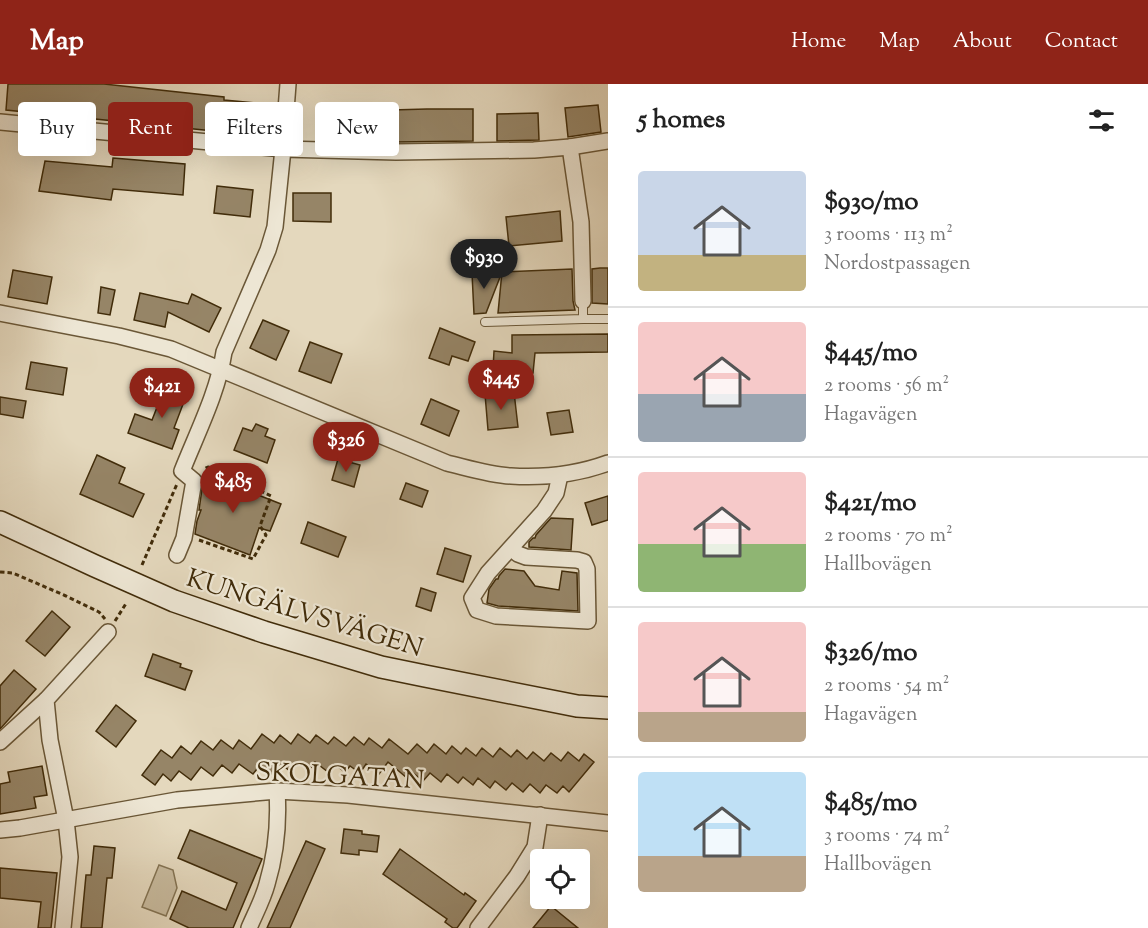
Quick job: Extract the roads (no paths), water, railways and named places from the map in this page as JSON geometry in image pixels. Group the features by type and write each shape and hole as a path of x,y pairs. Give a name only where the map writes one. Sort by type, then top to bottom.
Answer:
{"main road":[{"name":"KUNGÄLVSVÄGEN","path":"0,522 174,601 264,632 392,669 543,700 577,706 608,708"}],"street":[{"path":"287,102 288,84"},
{"path":"0,122 205,142"},
{"path":"303,150 534,150 608,141"},
{"path":"570,147 581,222 583,301"},
{"path":"177,555 184,537 188,476 222,370 224,352 270,242 278,207 283,156"},
{"path":"0,313 119,336 171,349 447,463 510,476 560,475 608,463"},
{"path":"511,548 526,557 584,562 587,569 588,621 496,616 477,610 472,598 488,573 544,512 556,493 560,475"},
{"path":"0,742 46,700 110,630"},
{"path":"46,700 50,740 66,820 70,857 63,928"},
{"path":"249,928 267,885 276,847 277,791"},
{"name":"SKOLGATAN","path":"0,830 177,800 277,791 348,795 608,823"},
{"path":"478,928 517,876 535,847 540,815"}],"lane":[{"path":"583,301 583,319"},
{"path":"485,322 608,319"}]}
